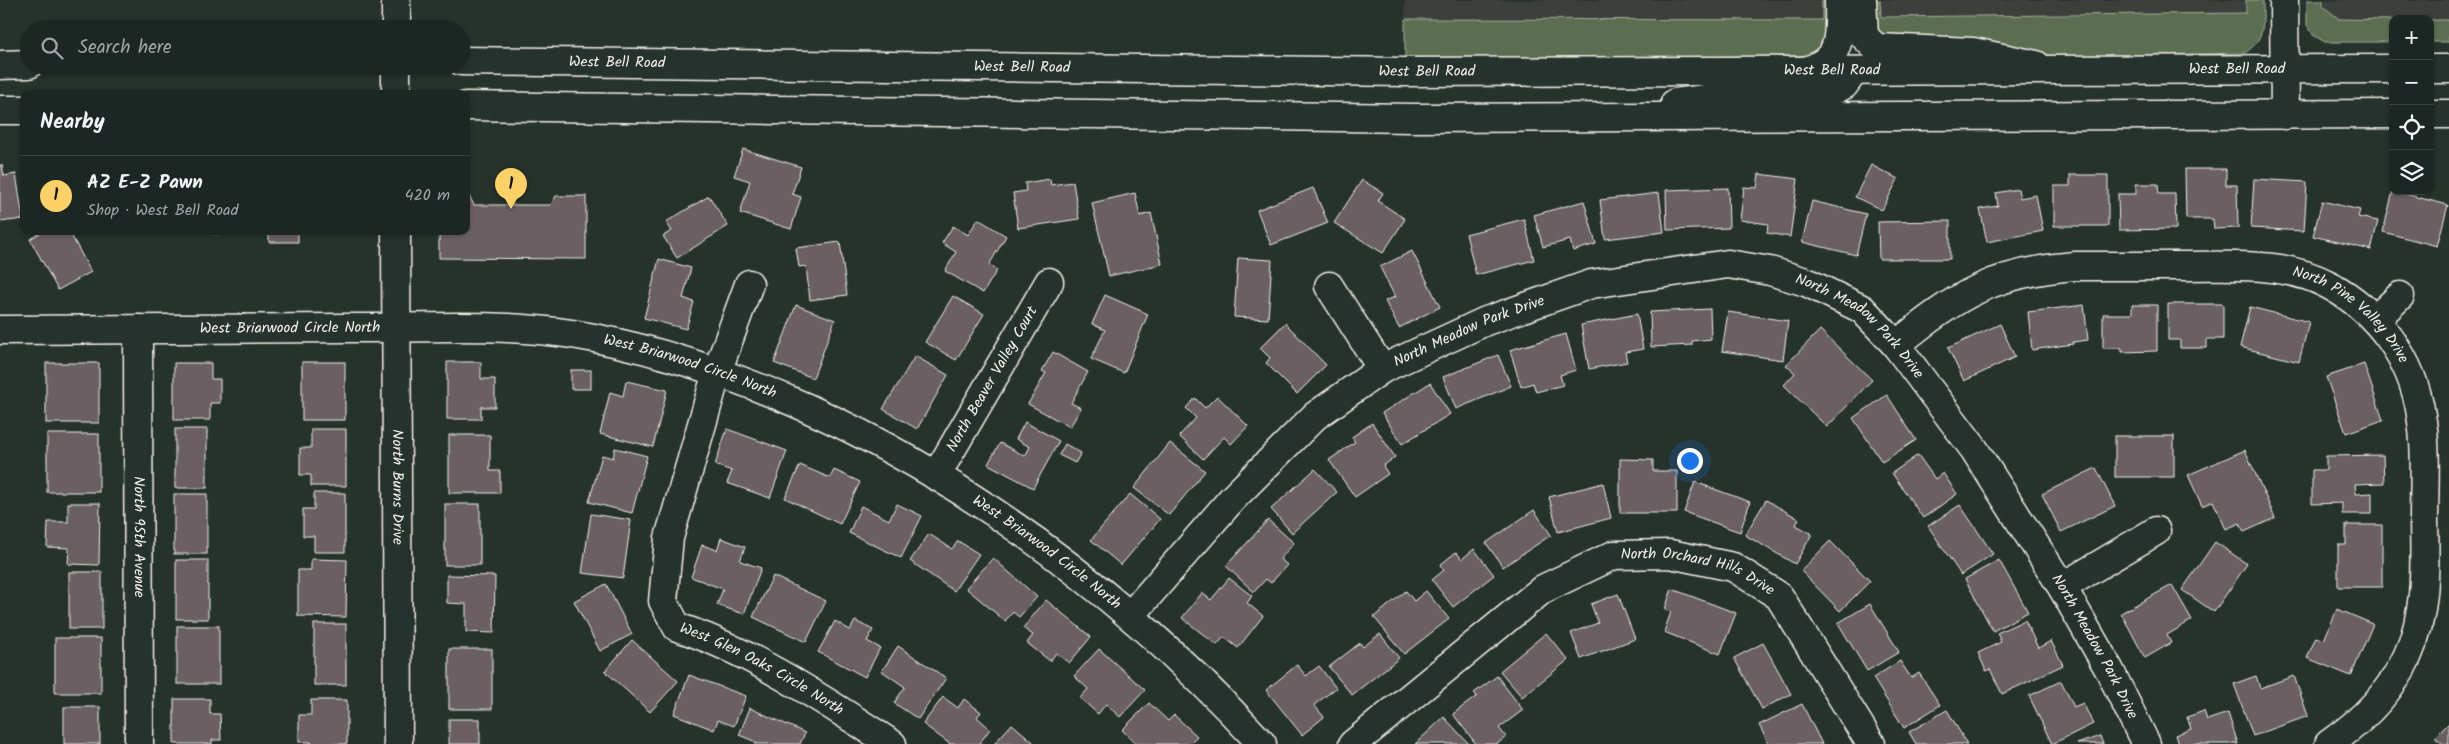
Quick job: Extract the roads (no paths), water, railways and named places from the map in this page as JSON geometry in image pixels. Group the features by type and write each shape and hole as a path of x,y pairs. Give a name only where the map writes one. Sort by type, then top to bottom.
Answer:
{"street":[{"path":"396,0 396,20"},
{"path":"1805,71 1822,65 1834,53 1839,33 1839,0"},
{"path":"1624,117 1672,103 1699,99 1828,93 1844,85 1854,71 1862,28 1862,0"},
{"path":"2284,0 2285,115"},
{"path":"1862,28 1869,44 1876,48 1973,52 2027,62 2052,70"},
{"name":"West Bell Road","path":"470,60 1404,72 2389,69"},
{"path":"0,65 20,64"},
{"path":"2434,69 2449,69"},
{"path":"396,75 396,90"},
{"path":"470,106 1414,118 2389,114"},
{"path":"0,110 20,110"},
{"path":"2434,114 2449,114"},
{"name":"North Burns Drive","path":"396,235 398,744"},
{"name":"North Meadow Park Drive","path":"1131,615 1232,499 1315,416 1382,369 1486,321 1591,284 1728,264 1770,270 1806,282 1846,301 1862,309 1896,345 1974,448 2062,587 2110,672 2146,744"},
{"name":"North Pine Valley Drive","path":"1896,345 1936,312 1975,289 2022,273 2075,266 2249,266 2286,270 2327,284 2361,306 2388,336 2410,373 2418,394 2423,439 2423,595 2405,683 2329,744"},
{"name":"North Beaver Valley Court","path":"936,476 1049,282"},
{"name":"West Glen Oaks Circle North","path":"749,284 717,372 668,538 663,601 677,627 698,633 767,668 828,703 892,744"},
{"name":"North Meadow Park Drive","path":"1329,286 1382,369"},
{"path":"2375,320 2400,296"},
{"name":"North 95th Avenue","path":"138,329 139,744"},
{"name":"West Briarwood Circle North","path":"0,330 521,329 569,334 662,354 717,372 772,393 836,421 936,476 1036,540 1083,575 1131,615 1215,693 1262,744"},
{"path":"2062,587 2156,531"},
{"name":"North Orchard Hills Drive","path":"1353,744 1543,589 1614,555 1670,554 1734,567 1779,596 1871,744"}],"place":[{"name":"AZ E-Z Pawn","path":"511,209"}]}
